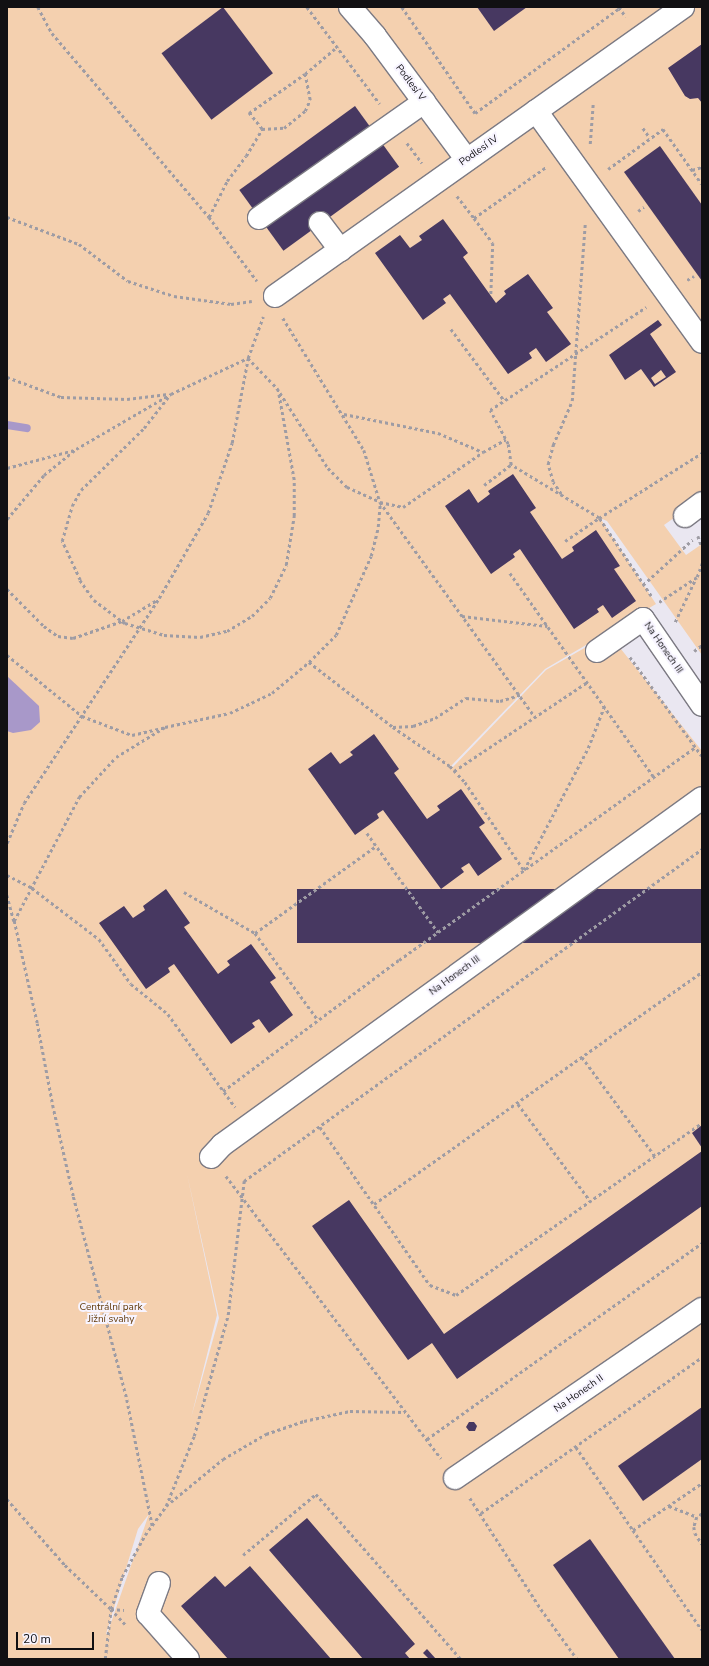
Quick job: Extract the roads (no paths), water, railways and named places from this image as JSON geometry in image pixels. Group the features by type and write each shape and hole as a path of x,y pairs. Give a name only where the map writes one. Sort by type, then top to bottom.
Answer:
{"street":[{"name":"Podlesí V","path":"350,7 467,160"},
{"name":"Podlesí IV","path":"273,297 683,7"},
{"path":"259,218 424,102"},
{"path":"536,111 702,342"},
{"path":"320,223 340,250"},
{"name":"Na Honech III","path":"597,651 643,619 702,705"},
{"name":"Na Honech III","path":"211,1157 222,1145 702,798"},
{"name":"Na Honech II","path":"455,1478 702,1309"},
{"path":"160,1583 148,1614 188,1659"}],"waterway":[{"path":"7,425 27,428"}],"park label":[{"name":"Centrální park Jižní svahy","path":"111,1312"}]}
